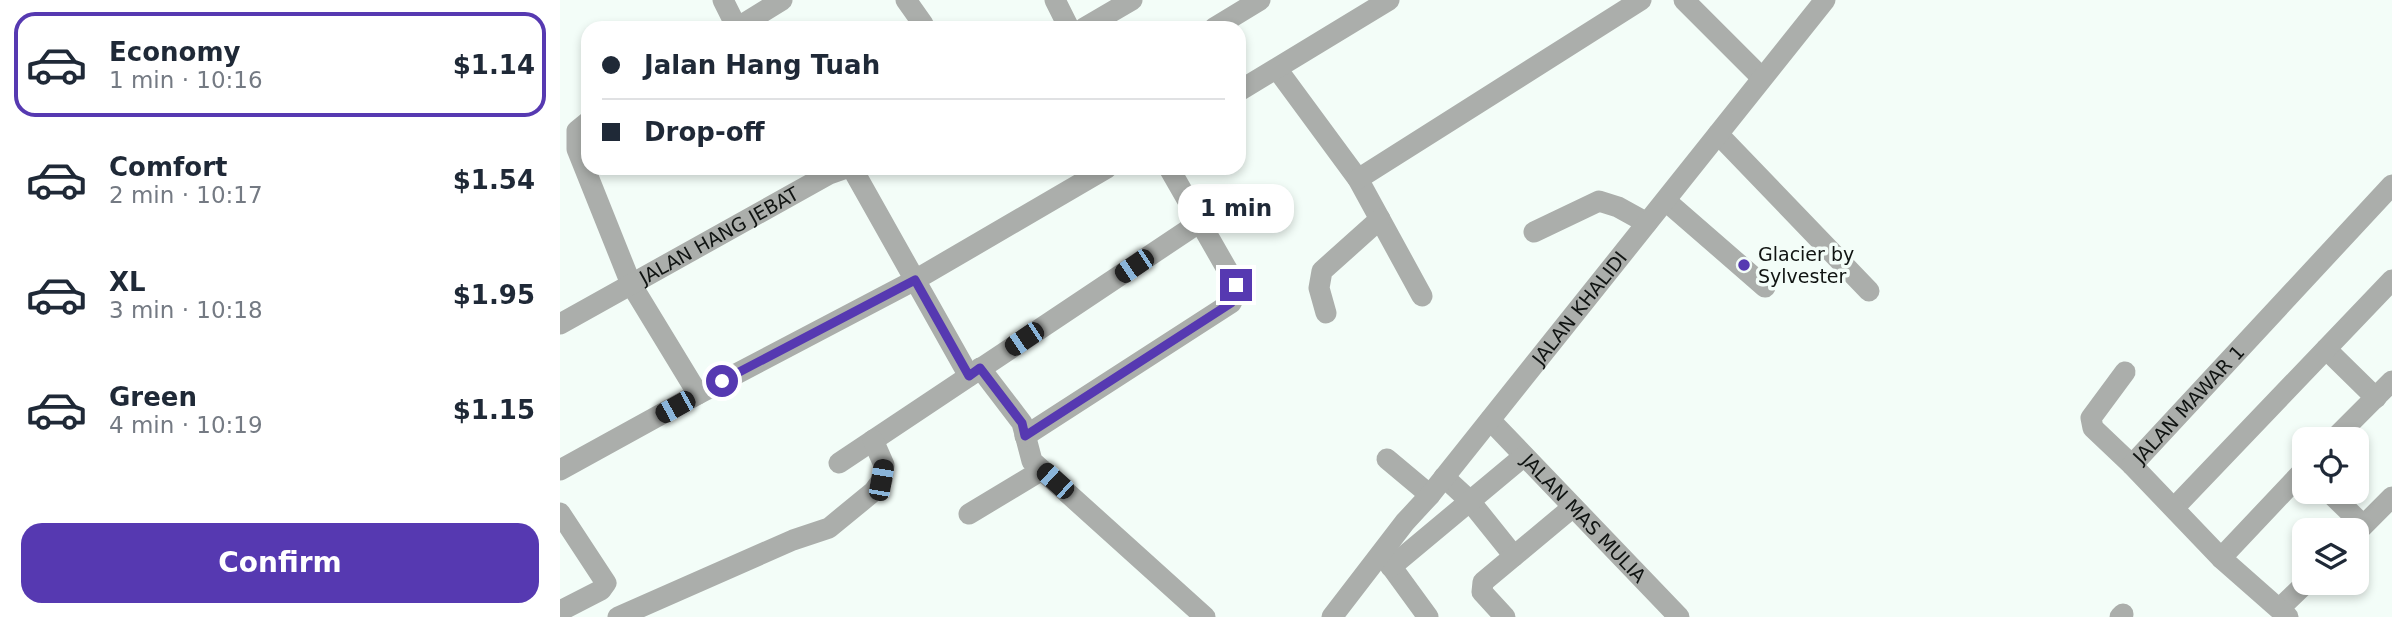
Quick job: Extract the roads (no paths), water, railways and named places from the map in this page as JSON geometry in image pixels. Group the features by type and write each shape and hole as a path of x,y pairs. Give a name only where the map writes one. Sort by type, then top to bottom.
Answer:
{"street":[{"path":"723,0 734,21"},
{"path":"748,21 782,0"},
{"path":"906,0 921,21"},
{"path":"1055,0 1077,21"},
{"path":"1094,21 1132,0"},
{"path":"1226,21 1261,0"},
{"path":"1246,87 1389,0"},
{"path":"1358,179 1641,0"},
{"path":"1684,0 1762,78"},
{"name":"JALAN KHALIDI","path":"1332,617 1387,560 1405,522 1430,495 1825,0"},
{"path":"1277,69 1358,179 1422,296"},
{"path":"581,128 577,131 581,157"},
{"path":"1718,134 1869,291"},
{"path":"588,175 631,284 698,394"},
{"name":"JALAN HANG JEBAT","path":"560,324 825,175"},
{"path":"856,175 915,280 975,372 1022,423 1032,461 1205,617"},
{"path":"560,470 915,280 1095,175"},
{"path":"1025,436 1231,303 1235,297 1236,285 1173,175"},
{"name":"JALAN MAWAR 1","path":"2284,613 2221,558 2132,465 2392,185"},
{"path":"1534,232 1600,201 1618,206 1647,223"},
{"path":"1666,201 1765,287"},
{"path":"1326,313 1319,288 1322,271 1380,219"},
{"path":"839,463 1200,222"},
{"path":"2174,509 2392,280"},
{"path":"2326,349 2385,394 2348,427"},
{"path":"2125,372 2091,418 2091,423 2132,465"},
{"name":"JALAN MAS MULIA","path":"1490,420 1679,617"},
{"path":"618,617 793,540 829,528 874,491 881,480 884,465 873,440"},
{"path":"1428,617 1387,560 1422,541 1524,456"},
{"path":"1387,459 1430,495"},
{"path":"969,514 1042,470"},
{"path":"1444,477 1469,500 1514,556"},
{"path":"2221,558 2292,483"},
{"path":"2369,520 2392,498"},
{"path":"2339,504 2351,518"},
{"path":"1505,617 1482,592 1483,582 1573,507"},
{"path":"560,513 606,583 601,590 560,611"},
{"path":"1405,522 1422,541"},
{"path":"2284,613 2297,595"}],"place":[{"name":"Glacier by Sylvester","path":"1744,265"}]}
